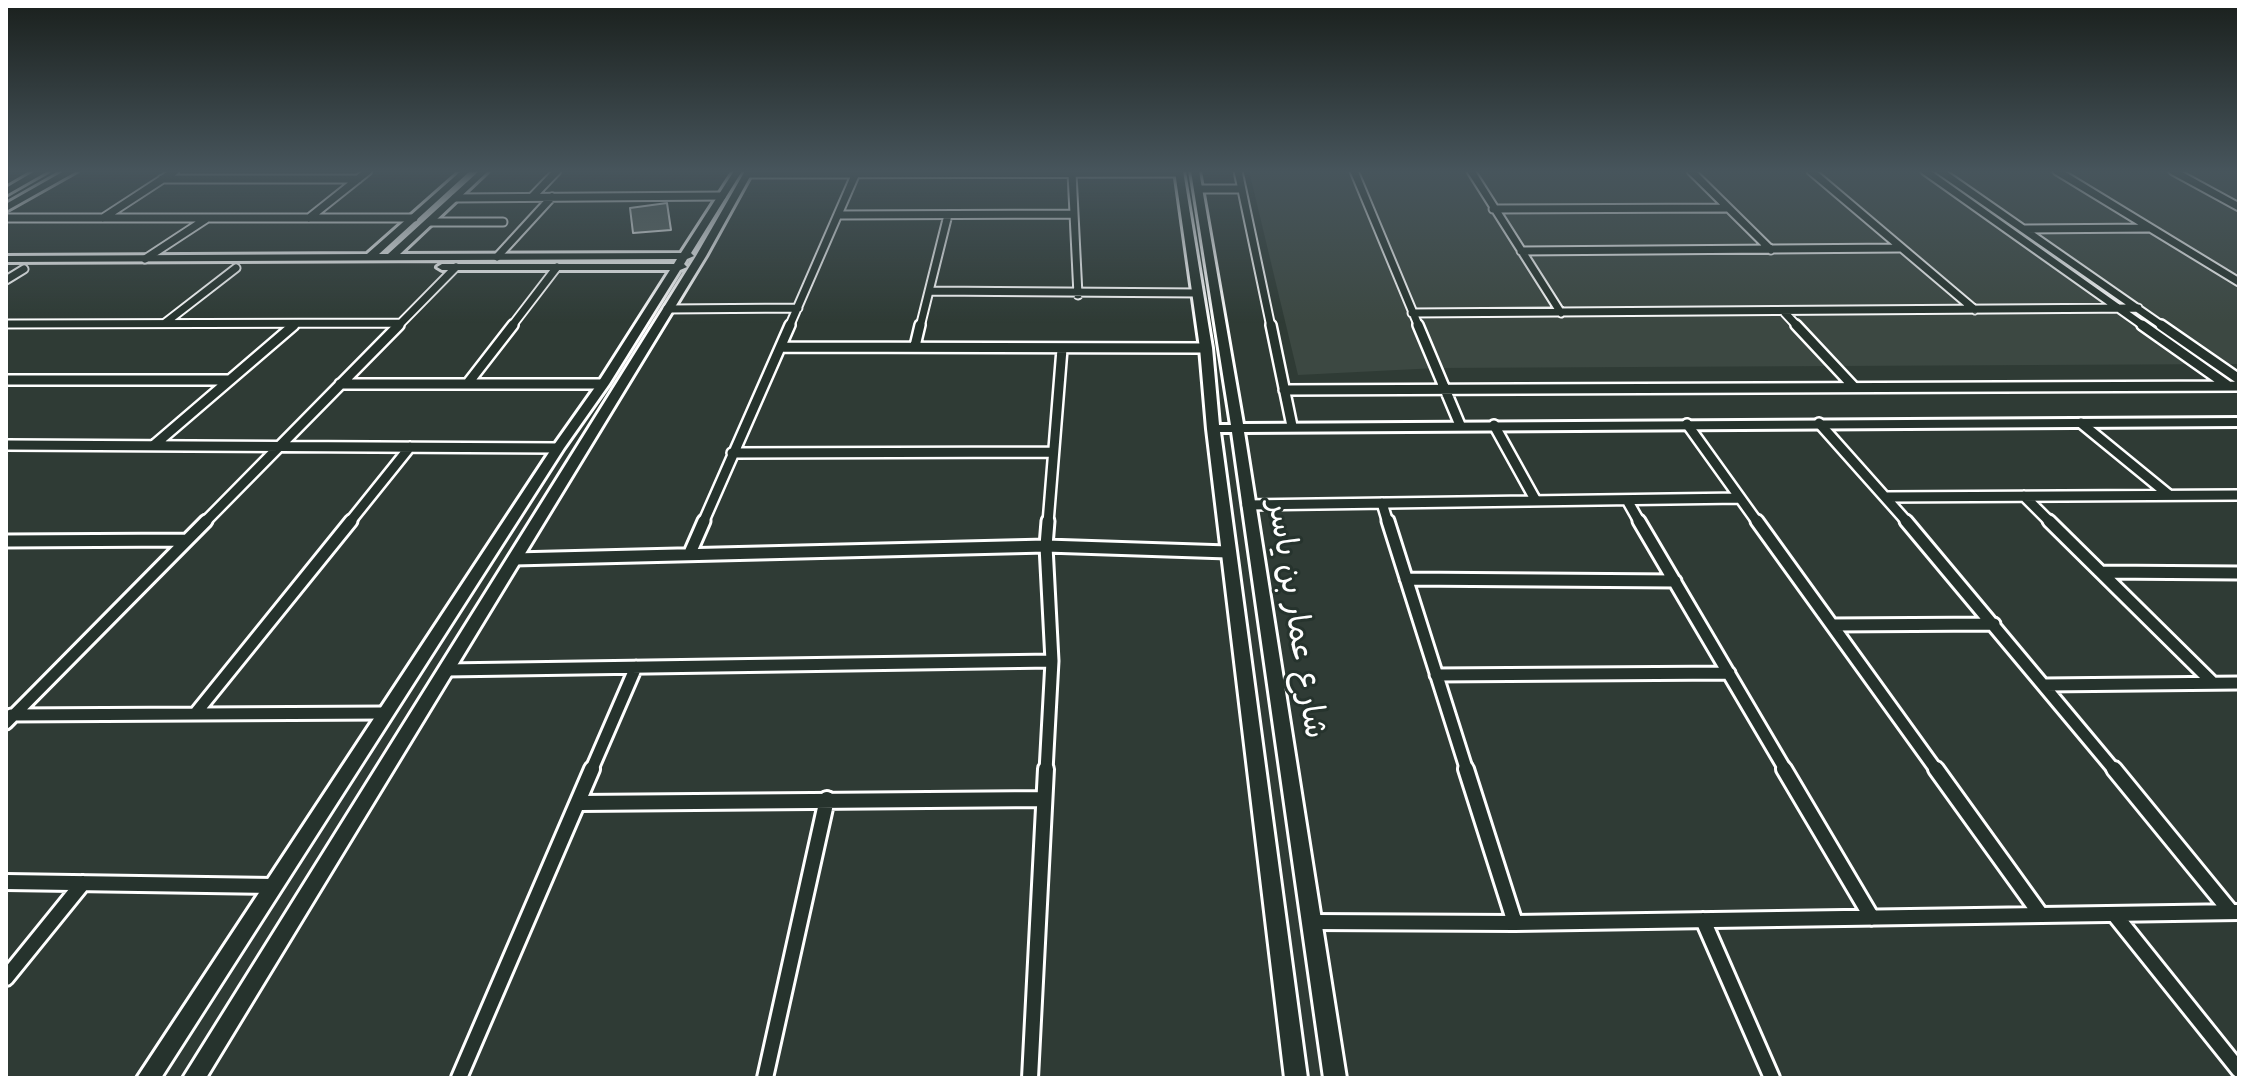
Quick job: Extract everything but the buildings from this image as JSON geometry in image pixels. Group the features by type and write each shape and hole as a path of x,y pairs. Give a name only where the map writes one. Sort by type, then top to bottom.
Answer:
{"street":[{"path":"145,259 202,222"},
{"path":"359,267 410,222"},
{"path":"380,267 429,222 503,222"},
{"path":"497,257 529,222"},
{"path":"194,1078 667,309 709,222"},
{"path":"148,1078 558,448 714,222"},
{"path":"690,553 835,222"},
{"path":"915,346 947,222"},
{"path":"1073,222 1078,295"},
{"name":"شارع عمار بن ياسر","path":"1190,222 1228,552 1296,1078"},
{"name":"شارع عمار بن ياسر","path":"1204,222 1224,337 1235,429 1335,1078"},
{"path":"1248,222 1292,426"},
{"path":"1375,222 1460,425"},
{"path":"1501,222 1561,313"},
{"path":"1741,222 1771,250"},
{"path":"1869,222 1975,310"},
{"path":"2001,222 2239,379"},
{"path":"2012,222 2234,386 2239,393"},
{"path":"2140,222 2239,282"},
{"path":"2023,229 2151,228"},
{"path":"1521,251 1899,248"},
{"path":"6,259 497,257 689,261"},
{"path":"6,269 557,267 689,261"},
{"path":"9,718 456,267"},
{"path":"468,383 557,267"},
{"path":"164,324 236,268"},
{"path":"6,280 24,269"},
{"path":"931,291 1078,295 1198,293"},
{"path":"667,309 798,308"},
{"path":"1412,313 2133,310"},
{"path":"1785,313 1854,387"},
{"path":"6,324 400,323"},
{"path":"153,446 295,324"},
{"path":"781,347 1206,348"},
{"path":"1030,1078 1052,661 1046,546 1062,349"},
{"path":"6,380 230,380"},
{"path":"340,384 603,384"},
{"path":"1284,390 2234,386"},
{"path":"1213,429 1292,426 2239,422"},
{"path":"1819,423 1886,497 2235,912"},
{"path":"2081,423 2169,495"},
{"path":"1687,424 2041,915"},
{"path":"1494,425 1536,501"},
{"path":"6,445 558,448"},
{"path":"195,714 410,447"},
{"path":"732,453 1053,452"},
{"path":"1886,497 2239,495"},
{"path":"2024,496 2213,683"},
{"path":"1247,505 1740,498"},
{"path":"1627,500 1872,918"},
{"path":"1382,503 1515,923"},
{"path":"6,541 187,540"},
{"path":"514,559 1046,546 1228,552"},
{"path":"2101,572 2239,573"},
{"path":"1406,579 1675,581"},
{"path":"1832,625 1994,624"},
{"path":"446,670 1052,661"},
{"path":"459,1078 636,667"},
{"path":"1436,675 1729,673"},
{"path":"2045,685 2239,683"},
{"path":"9,718 385,713"},
{"path":"765,1078 827,799"},
{"path":"580,803 1044,799"},
{"path":"6,882 273,886"},
{"path":"6,978 83,883"},
{"path":"1311,922 1515,923 2235,912"},
{"path":"2114,914 2239,1070"},
{"path":"1703,920 1772,1078"}],"shaded area":[{"path":"1261,222 2239,222 2239,364 1437,368 1298,375"}]}
